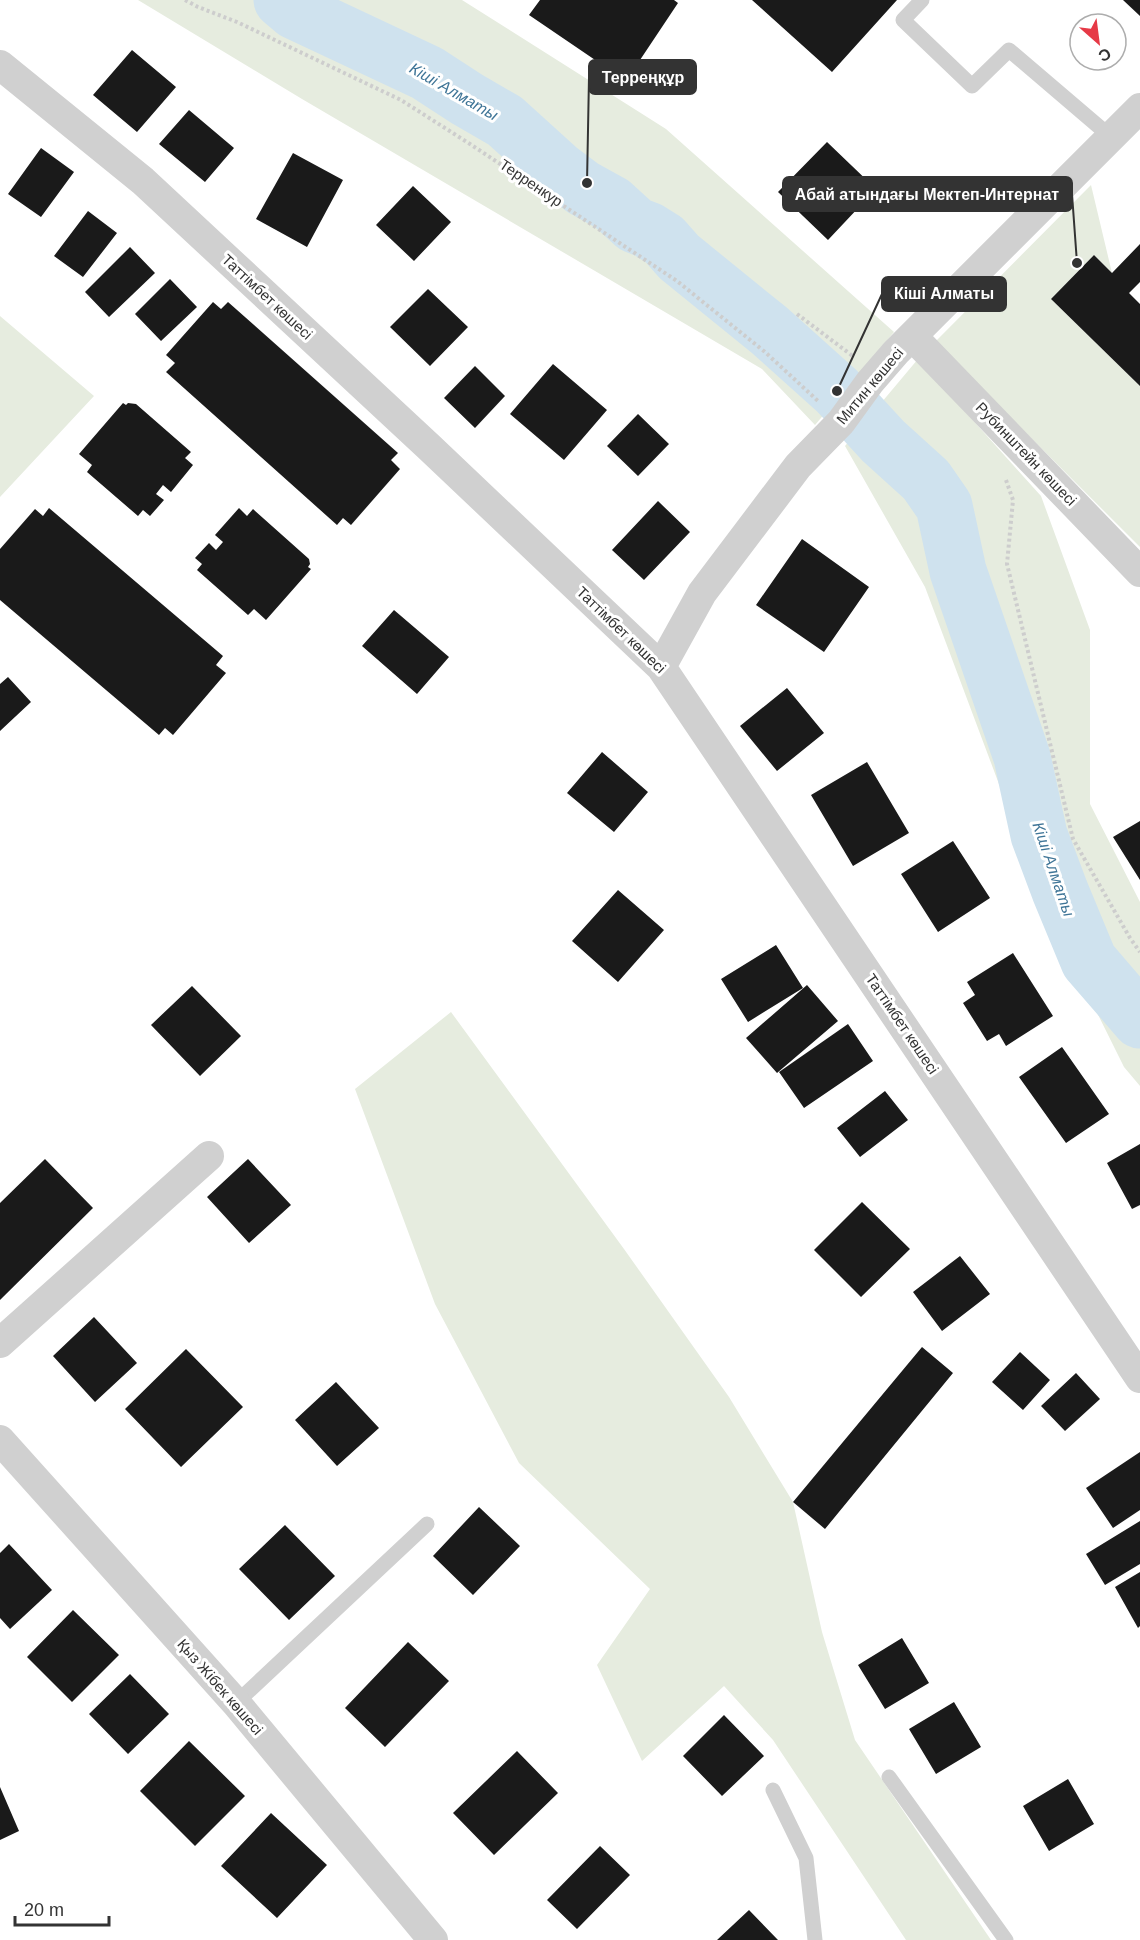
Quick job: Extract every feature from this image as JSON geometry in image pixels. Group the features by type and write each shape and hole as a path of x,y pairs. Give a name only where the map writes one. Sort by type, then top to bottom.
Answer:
{"street":[{"name":"Таттімбет көшесі","path":"0,65 143,181 661,667 1140,1378"},
{"name":"Митин көшесі","path":"661,667 702,592 798,466 841,422 874,377 1140,108"},
{"name":"Рубинштейн көшесі","path":"913,337 1140,572"},
{"path":"0,1343 209,1156"},
{"name":"Қыз Жібек көшесі","path":"0,1440 236,1703 433,1940"}],"lane":[{"path":"922,0 903,20 972,86 1009,50 1111,138"},
{"path":"236,1703 427,1524"},
{"path":"889,1777 1006,1940"},
{"path":"773,1790 806,1858 815,1940"}],"path":[{"name":"Терренкур","path":"185,0 237,22 401,100 534,185 678,280 765,352 841,422"},
{"path":"797,314 870,369 874,377"},
{"path":"1005,478 1013,500 1007,564 1073,838 1140,952"}],"shaded area":[{"path":"138,0 462,0 666,129 894,332 815,425 762,369"},
{"path":"1091,185 1112,273 1094,255 1051,299 1140,386 1140,547 935,342"},
{"path":"0,316 94,396 0,497"},
{"path":"918,359 1041,496 1090,630 1090,804 1140,902 1140,1086 1124,1067 1047,912 925,587 845,446"},
{"path":"451,1012 729,1397 793,1502 822,1632 855,1740 991,1940 906,1940 773,1740 724,1686 642,1761 597,1665 650,1589 519,1463 435,1304 355,1089"}],"building":[{"path":"540,0 674,0 678,3 626,81 529,15"},
{"path":"752,0 897,0 832,72"},
{"path":"1123,0 1140,0 1140,16"},
{"path":"132,50 176,87 137,132 93,95"},
{"path":"189,110 234,148 205,182 159,144"},
{"path":"827,142 876,189 828,240 778,192"},
{"path":"41,148 74,172 41,217 8,194"},
{"path":"293,153 343,180 307,247 256,219"},
{"path":"413,186 451,222 414,261 376,225"},
{"path":"88,211 117,233 83,277 54,256"},
{"path":"1140,244 1140,282 1129,293 1140,304 1140,386 1051,299 1094,255 1112,273"},
{"path":"130,247 155,273 109,317 85,292"},
{"path":"170,279 197,307 161,341 135,314"},
{"path":"428,289 468,327 430,366 390,327"},
{"path":"213,302 221,309 228,302 398,453 391,460 400,469 351,525 343,518 337,525 166,372 175,363 166,355"},
{"path":"553,364 607,410 564,460 510,414"},
{"path":"475,366 505,396 475,428 444,398"},
{"path":"123,403 136,404 191,452 185,458 193,465 171,492 163,485 156,494 164,500 150,516 143,510 138,516 87,472 92,465 79,454"},
{"path":"638,414 669,444 638,476 607,446"},
{"path":"658,501 690,532 644,580 612,550"},
{"path":"49,508 223,656 216,665 226,673 173,735 165,728 159,735 0,600 0,549 35,509 43,516"},
{"path":"239,508 247,516 253,509 309,559 308,567 311,569 266,620 254,609 248,615 197,570 202,564 195,558 209,543 216,550 223,542 215,535"},
{"path":"802,539 869,587 824,652 756,605"},
{"path":"394,610 449,657 417,694 362,646"},
{"path":"8,677 31,702 0,731 0,684"},
{"path":"787,688 824,733 777,771 740,726"},
{"path":"602,752 648,792 614,832 567,793"},
{"path":"867,762 909,833 853,866 811,795"},
{"path":"1140,821 1140,880 1113,837"},
{"path":"953,841 990,898 938,932 901,874"},
{"path":"618,890 664,930 618,982 572,941"},
{"path":"776,945 803,988 748,1022 721,979"},
{"path":"1013,953 1053,1016 1006,1046 999,1034 987,1041 963,1003 975,995 967,982"},
{"path":"807,985 838,1021 777,1073 746,1038"},
{"path":"192,986 241,1036 200,1076 151,1025"},
{"path":"848,1024 873,1061 804,1108 779,1072"},
{"path":"1062,1047 1109,1114 1066,1143 1019,1077"},
{"path":"885,1091 908,1120 860,1157 837,1128"},
{"path":"1140,1144 1140,1205 1132,1209 1107,1163"},
{"path":"45,1159 93,1208 0,1300 0,1203"},
{"path":"248,1159 291,1205 249,1243 207,1197"},
{"path":"862,1202 910,1249 861,1297 814,1250"},
{"path":"960,1256 990,1294 942,1331 913,1292"},
{"path":"94,1317 137,1363 95,1402 53,1356"},
{"path":"922,1347 953,1373 825,1529 793,1502"},
{"path":"186,1349 243,1407 181,1467 125,1409"},
{"path":"1020,1352 1050,1380 1023,1410 992,1382"},
{"path":"1076,1373 1100,1399 1065,1431 1041,1406"},
{"path":"336,1382 379,1428 337,1466 295,1420"},
{"path":"1140,1452 1140,1510 1113,1528 1086,1488"},
{"path":"479,1507 520,1546 473,1595 433,1556"},
{"path":"1140,1521 1140,1564 1105,1585 1086,1554"},
{"path":"285,1525 335,1576 289,1620 239,1569"},
{"path":"9,1544 52,1590 10,1629 0,1618 0,1553"},
{"path":"1140,1572 1140,1626 1138,1628 1115,1587"},
{"path":"73,1610 119,1655 72,1702 27,1657"},
{"path":"902,1638 929,1683 885,1709 858,1665"},
{"path":"408,1642 449,1681 385,1747 345,1708"},
{"path":"130,1674 169,1714 128,1754 89,1714"},
{"path":"954,1702 981,1747 936,1774 909,1729"},
{"path":"724,1715 764,1756 722,1796 683,1756"},
{"path":"189,1741 245,1796 195,1846 140,1791"},
{"path":"517,1751 558,1793 494,1855 453,1813"},
{"path":"1068,1779 1094,1824 1049,1851 1023,1806"},
{"path":"0,1787 19,1831 0,1840"},
{"path":"271,1813 327,1865 277,1918 221,1866"},
{"path":"600,1846 630,1875 577,1929 547,1900"},
{"path":"749,1910 778,1940 717,1940"}],"waterway":[{"name":"Кіші Алматы","path":"282,0 295,11 427,73 505,121 559,170 583,188 612,204 635,225 664,240 679,257 769,330 837,391 883,441 926,480 944,506 958,571 1022,757 1039,835 1060,891 1089,961 1140,1020"}],"place":[{"name":"Терреңқұр","path":"587,183"},
{"name":"Абай атындағы Мектеп-Интернат","path":"1077,263"},
{"name":"Кіші Алматы","path":"837,391"}]}
